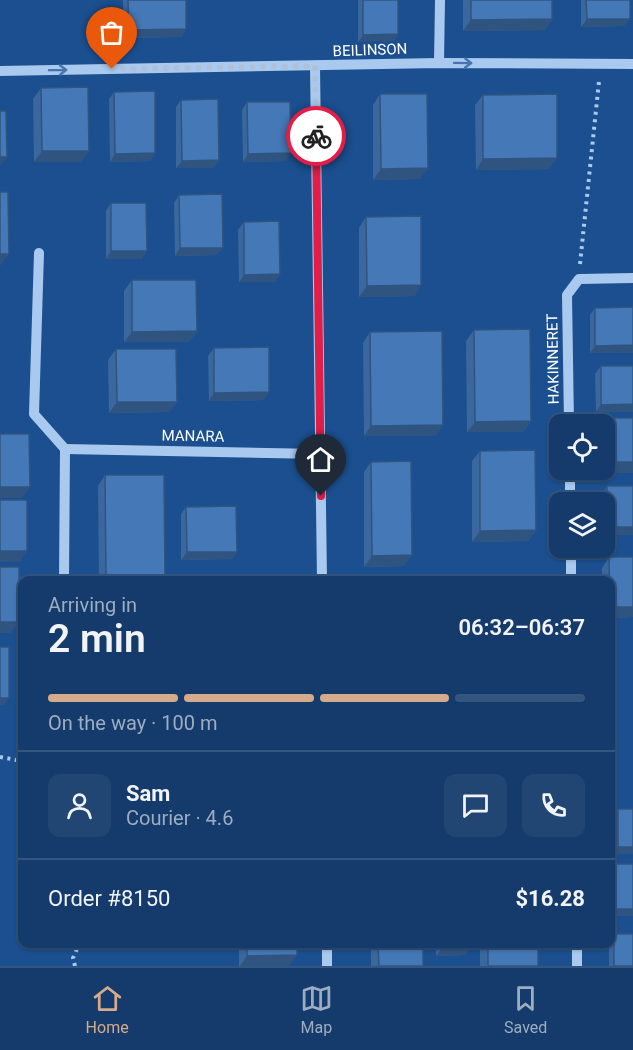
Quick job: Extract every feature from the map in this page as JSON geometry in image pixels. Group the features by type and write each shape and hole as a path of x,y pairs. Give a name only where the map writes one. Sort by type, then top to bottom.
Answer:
{"street":[{"path":"439,63 440,0"},
{"name":"BEILINSON","path":"0,71 439,63 633,64"},
{"path":"315,66 322,576"},
{"path":"39,253 34,414 65,448 64,576"},
{"path":"579,279 633,278"},
{"name":"HAKINNERET","path":"569,414 567,295 579,279"},
{"name":"MANARA","path":"65,448 320,454"},
{"path":"571,558 571,576"},
{"path":"327,948 327,966"},
{"path":"577,948 577,966"}],"path":[{"path":"579,279 601,65"},
{"path":"0,757 18,759"},
{"path":"75,966 73,958 77,948"}],"building":[{"path":"128,0 186,0 186,29 129,30"},
{"path":"363,0 398,0 398,34 363,35"},
{"path":"471,0 552,0 552,19 471,20"},
{"path":"586,0 630,0 630,19 587,19"},
{"path":"88,87 89,151 42,151 41,88"},
{"path":"155,91 155,153 115,154 114,92"},
{"path":"380,94 427,94 428,168 381,169"},
{"path":"557,94 557,158 483,159 483,95"},
{"path":"218,99 219,160 182,161 181,100"},
{"path":"247,102 290,102 291,153 248,154"},
{"path":"0,111 6,111 7,157 0,157"},
{"path":"0,192 8,192 9,254 0,254"},
{"path":"222,194 223,248 180,248 179,195"},
{"path":"111,203 146,203 147,251 111,251"},
{"path":"421,216 421,285 367,286 366,217"},
{"path":"279,221 280,274 244,275 244,222"},
{"path":"132,280 196,280 197,331 132,332"},
{"path":"633,307 633,345 595,346 595,308"},
{"path":"530,329 531,421 475,422 474,330"},
{"path":"442,331 443,425 371,426 370,332"},
{"path":"269,347 269,392 214,393 214,348"},
{"path":"116,349 176,349 177,402 117,402"},
{"path":"601,366 633,366 633,404 601,405"},
{"path":"615,418 633,418 633,462 615,462"},
{"path":"0,434 29,434 30,487 0,487"},
{"path":"535,450 536,530 480,531 480,451"},
{"path":"411,461 412,555 372,556 371,462"},
{"path":"105,475 164,475 165,576 106,576"},
{"path":"607,486 633,486 633,527 615,527 615,492 607,492"},
{"path":"0,500 27,500 27,551 0,551"},
{"path":"236,506 237,552 187,552 186,507"},
{"path":"633,557 633,607 615,607 615,576 609,576 609,558"},
{"path":"0,567 19,567 18,622 0,622"},
{"path":"524,575 524,576 474,576"},
{"path":"0,647 9,647 9,698 0,698"},
{"path":"618,809 633,809 633,847 618,847"},
{"path":"615,864 633,864 633,909 616,909"},
{"path":"615,934 633,934 633,966 614,966"},
{"path":"247,948 297,948 297,955 247,956"},
{"path":"378,948 423,948 423,966 379,966"},
{"path":"488,948 538,948 538,966 488,966"}],"way so far":[{"path":"112,69 315,66 316,136"}],"route":[{"path":"316,136 321,496"}]}
